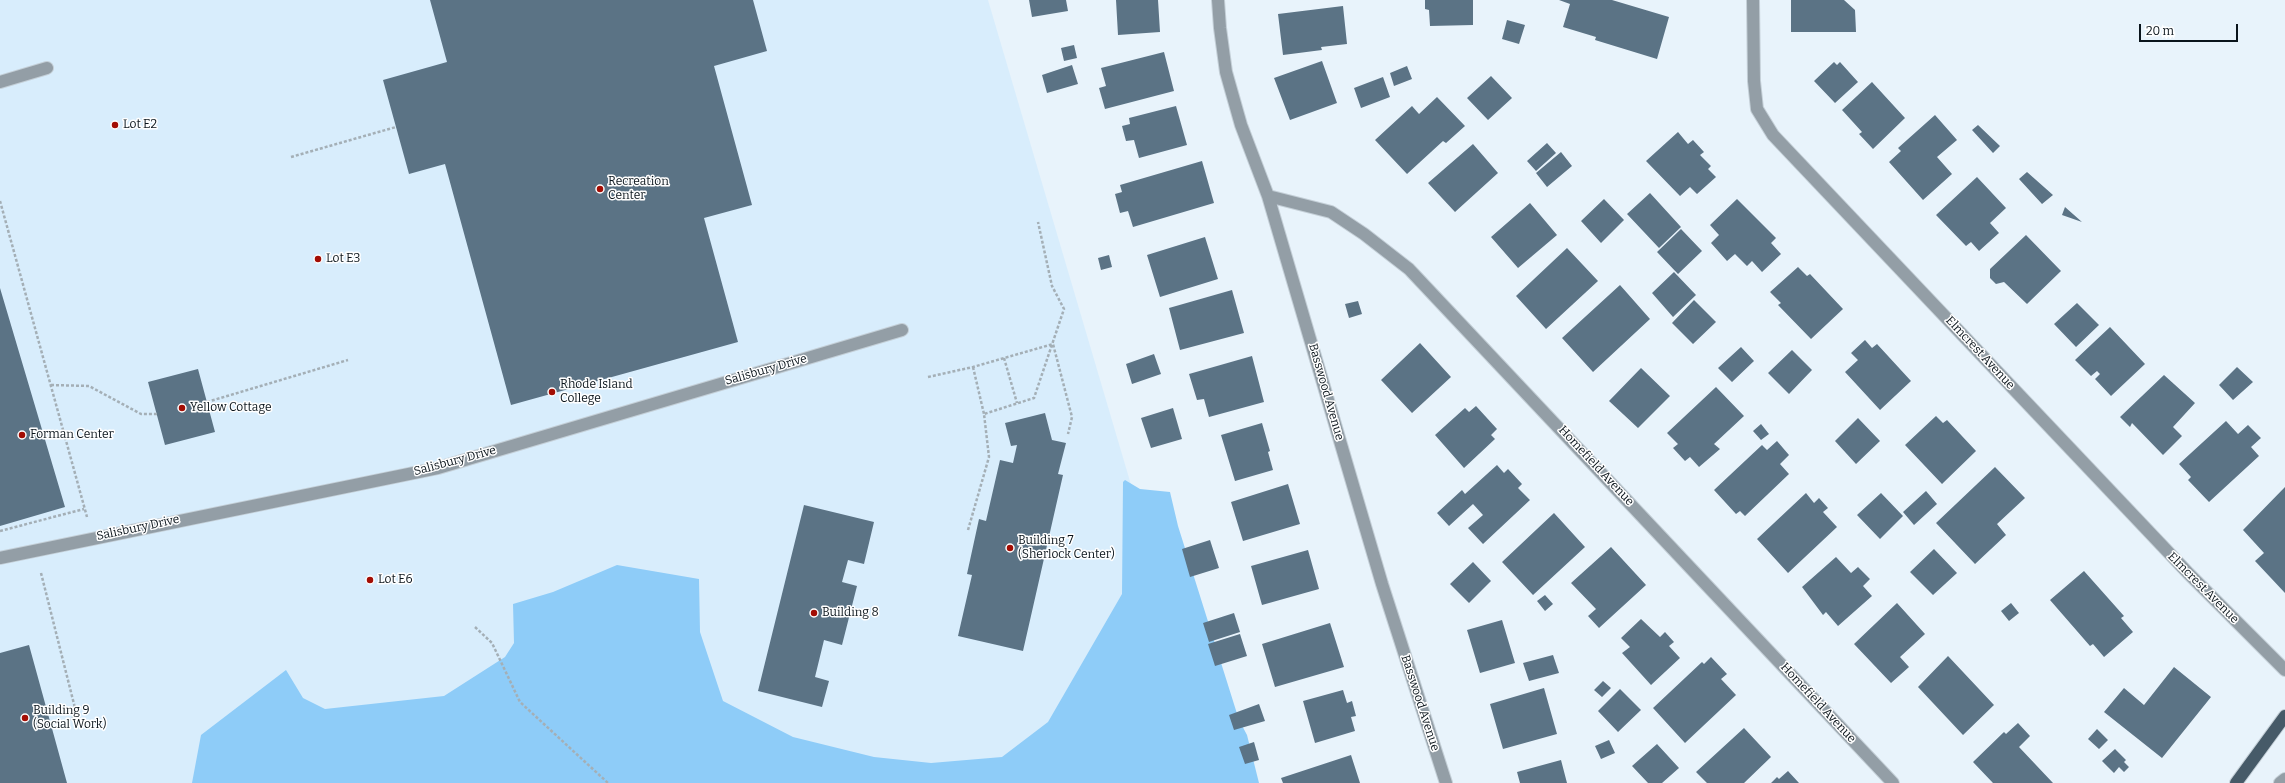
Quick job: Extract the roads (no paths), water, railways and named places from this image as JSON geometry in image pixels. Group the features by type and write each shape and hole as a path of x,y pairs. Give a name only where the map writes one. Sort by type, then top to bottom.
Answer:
{"main road":[{"path":"2236,783 2285,716"}],"street":[{"name":"Basswood Avenue","path":"1218,0 1226,72 1240,125 1268,196 1382,584 1446,783"},
{"name":"Elmcrest Avenue","path":"1753,0 1754,81 1757,109 1773,135 2188,573 2285,670"},
{"path":"0,82 47,68"},
{"name":"Homefield Avenue","path":"1268,196 1331,212 1364,234 1409,269 1893,783"},
{"name":"Salisbury Drive","path":"0,558 438,468 902,330"},
{"path":"2280,783 2285,778"}],"place":[{"name":"Lot E2","path":"115,125"},
{"name":"Recreation Center","path":"600,189"},
{"name":"Lot E3","path":"318,259"},
{"name":"Rhode Island College","path":"552,392"},
{"name":"Yellow Cottage","path":"182,408"},
{"name":"Forman Center","path":"22,435"},
{"name":"Building 7 (Sherlock Center)","path":"1010,548"},
{"name":"Lot E6","path":"370,580"},
{"name":"Building 8","path":"814,613"},
{"name":"Building 9 (Social Work)","path":"25,718"}]}
